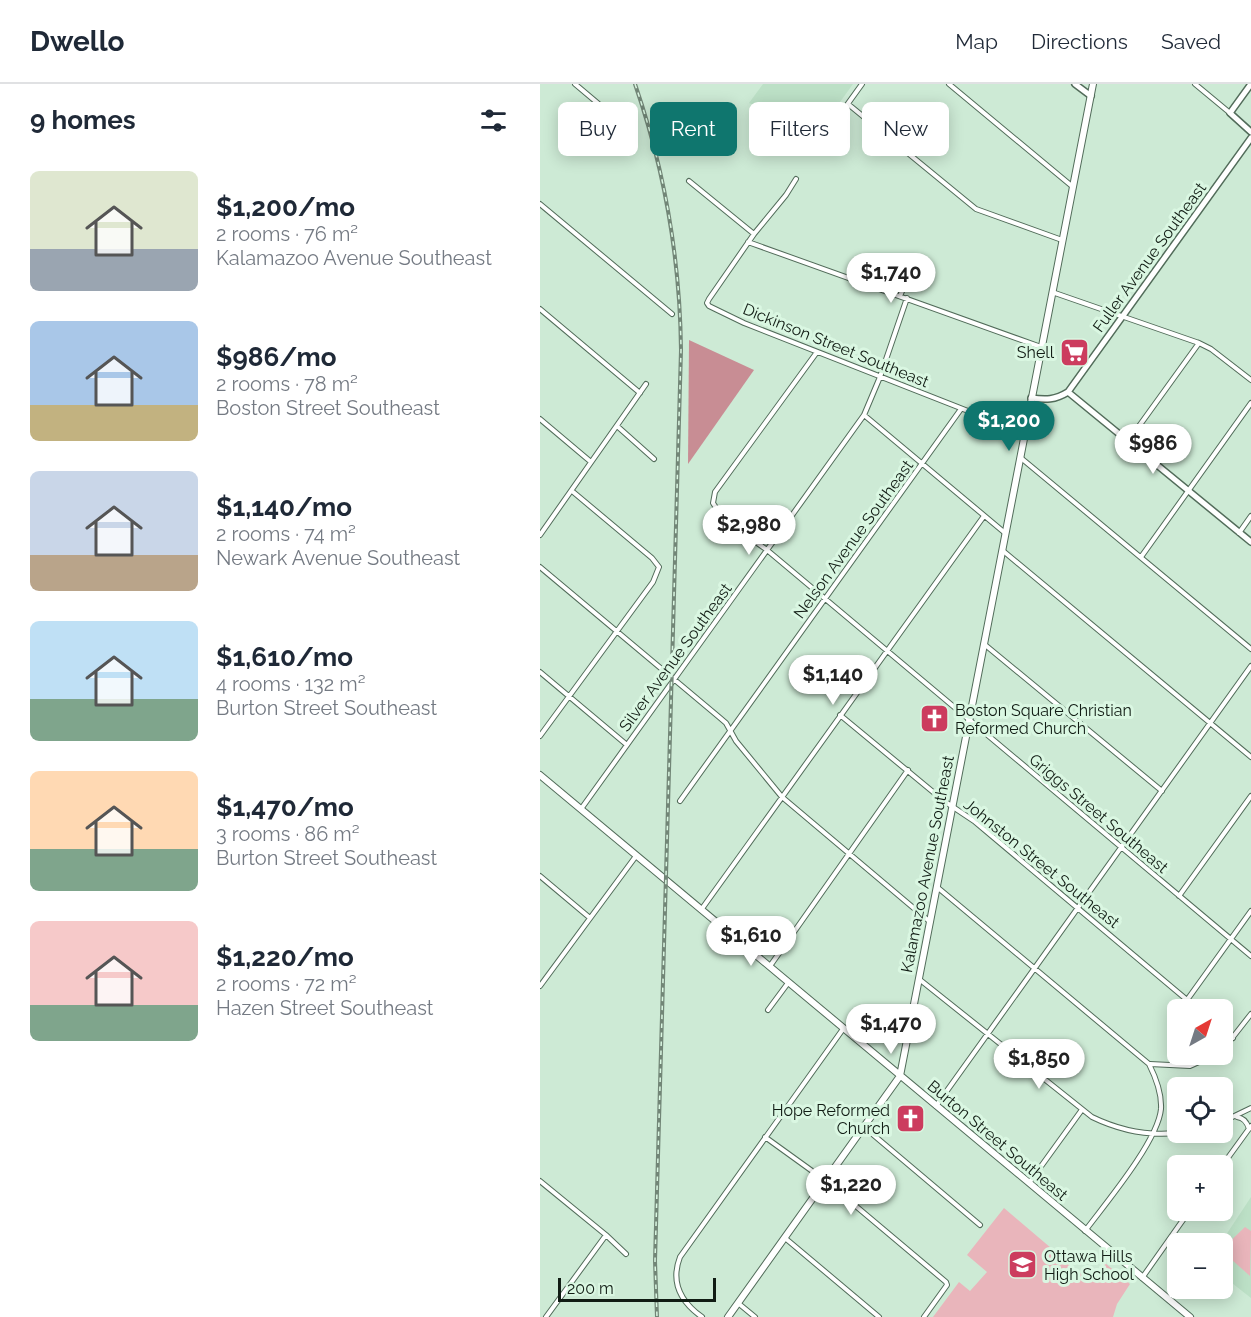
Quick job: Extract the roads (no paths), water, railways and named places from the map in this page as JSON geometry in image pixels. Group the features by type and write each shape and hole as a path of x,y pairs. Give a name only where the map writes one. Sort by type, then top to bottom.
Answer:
{"main road":[{"name":"Kalamazoo Avenue Southeast","path":"728,1317 900,1076 1093,84"},
{"name":"Burton Street Southeast","path":"540,775 1190,1317"}],"street":[{"path":"575,84 596,102"},
{"path":"849,102 862,84"},
{"path":"949,84 1074,187"},
{"path":"1075,84 1091,96"},
{"path":"1195,84 1251,132"},
{"path":"1230,113 1251,84"},
{"path":"850,106 976,208 1062,240"},
{"name":"Fuller Avenue Southeast","path":"1068,392 1251,138"},
{"path":"796,179 783,200 748,242 1041,347"},
{"path":"689,181 754,234"},
{"path":"540,204 672,314"},
{"name":"Dickinson Street Southeast","path":"748,242 709,299 710,308 1024,433"},
{"path":"900,296 914,263"},
{"path":"1052,292 1199,343 1251,380"},
{"name":"Silver Avenue Southeast","path":"581,809 864,415 880,377 907,298"},
{"path":"540,309 640,393"},
{"path":"1129,441 1199,343"},
{"name":"Griggs Street Southeast","path":"818,352 715,492 713,503 717,510 1251,956"},
{"path":"540,535 646,384"},
{"path":"1031,398 1057,399 1068,392 1251,542"},
{"path":"1141,557 1251,403"},
{"name":"Nelson Avenue Southeast","path":"680,801 961,409"},
{"path":"864,415 1005,533"},
{"path":"540,419 591,462"},
{"path":"617,426 654,459"},
{"path":"1020,457 1251,649"},
{"path":"540,736 653,582 659,567 652,558 572,491"},
{"path":"700,910 984,516"},
{"path":"1239,533 1251,516"},
{"path":"1002,550 1251,757"},
{"path":"540,567 726,723 729,732 782,797 929,921"},
{"path":"1090,624 1095,618"},
{"path":"983,643 1162,791"},
{"path":"936,1106 1251,666"},
{"path":"540,672 627,745"},
{"name":"Johnston Street Southeast","path":"840,715 944,801 974,821 1186,999"},
{"path":"769,967 908,770"},
{"path":"1179,896 1251,796"},
{"path":"540,986 636,856"},
{"path":"540,876 590,918"},
{"path":"936,886 1149,1064 1161,1097 1161,1110 1153,1135 1085,1231"},
{"path":"1188,999 1251,911"},
{"path":"540,975 545,979"},
{"path":"919,979 1082,1111 1115,1126 1153,1135 1167,1134"},
{"path":"768,1010 788,983"},
{"path":"1233,1038 1251,1014"},
{"path":"702,1317 683,1300 676,1285 676,1267 680,1257 843,1029"},
{"path":"1149,1064 1167,1065"},
{"path":"1170,1065 1192,1065"},
{"path":"1233,1118 1251,1108"},
{"path":"1029,1184 1082,1111"},
{"path":"1230,1155 1250,1128 1248,1123 1236,1117"},
{"path":"864,1127 980,1226"},
{"path":"765,1137 826,1180 946,1282 947,1285 924,1317"},
{"path":"540,1181 626,1254"},
{"path":"1142,1278 1182,1221"},
{"path":"546,1317 606,1235"},
{"path":"785,1238 879,1317"},
{"path":"738,1303 755,1317"}],"railway":[{"path":"635,84 655,149 669,215 678,282 681,350 655,1261 657,1317"}],"place":[{"name":"Shell","path":"1075,352"},
{"name":"Boston Square Christian Reformed Church","path":"934,719"},
{"name":"Hope Reformed Church","path":"911,1119"},
{"name":"Ottawa Hills High School","path":"1023,1265"}]}
